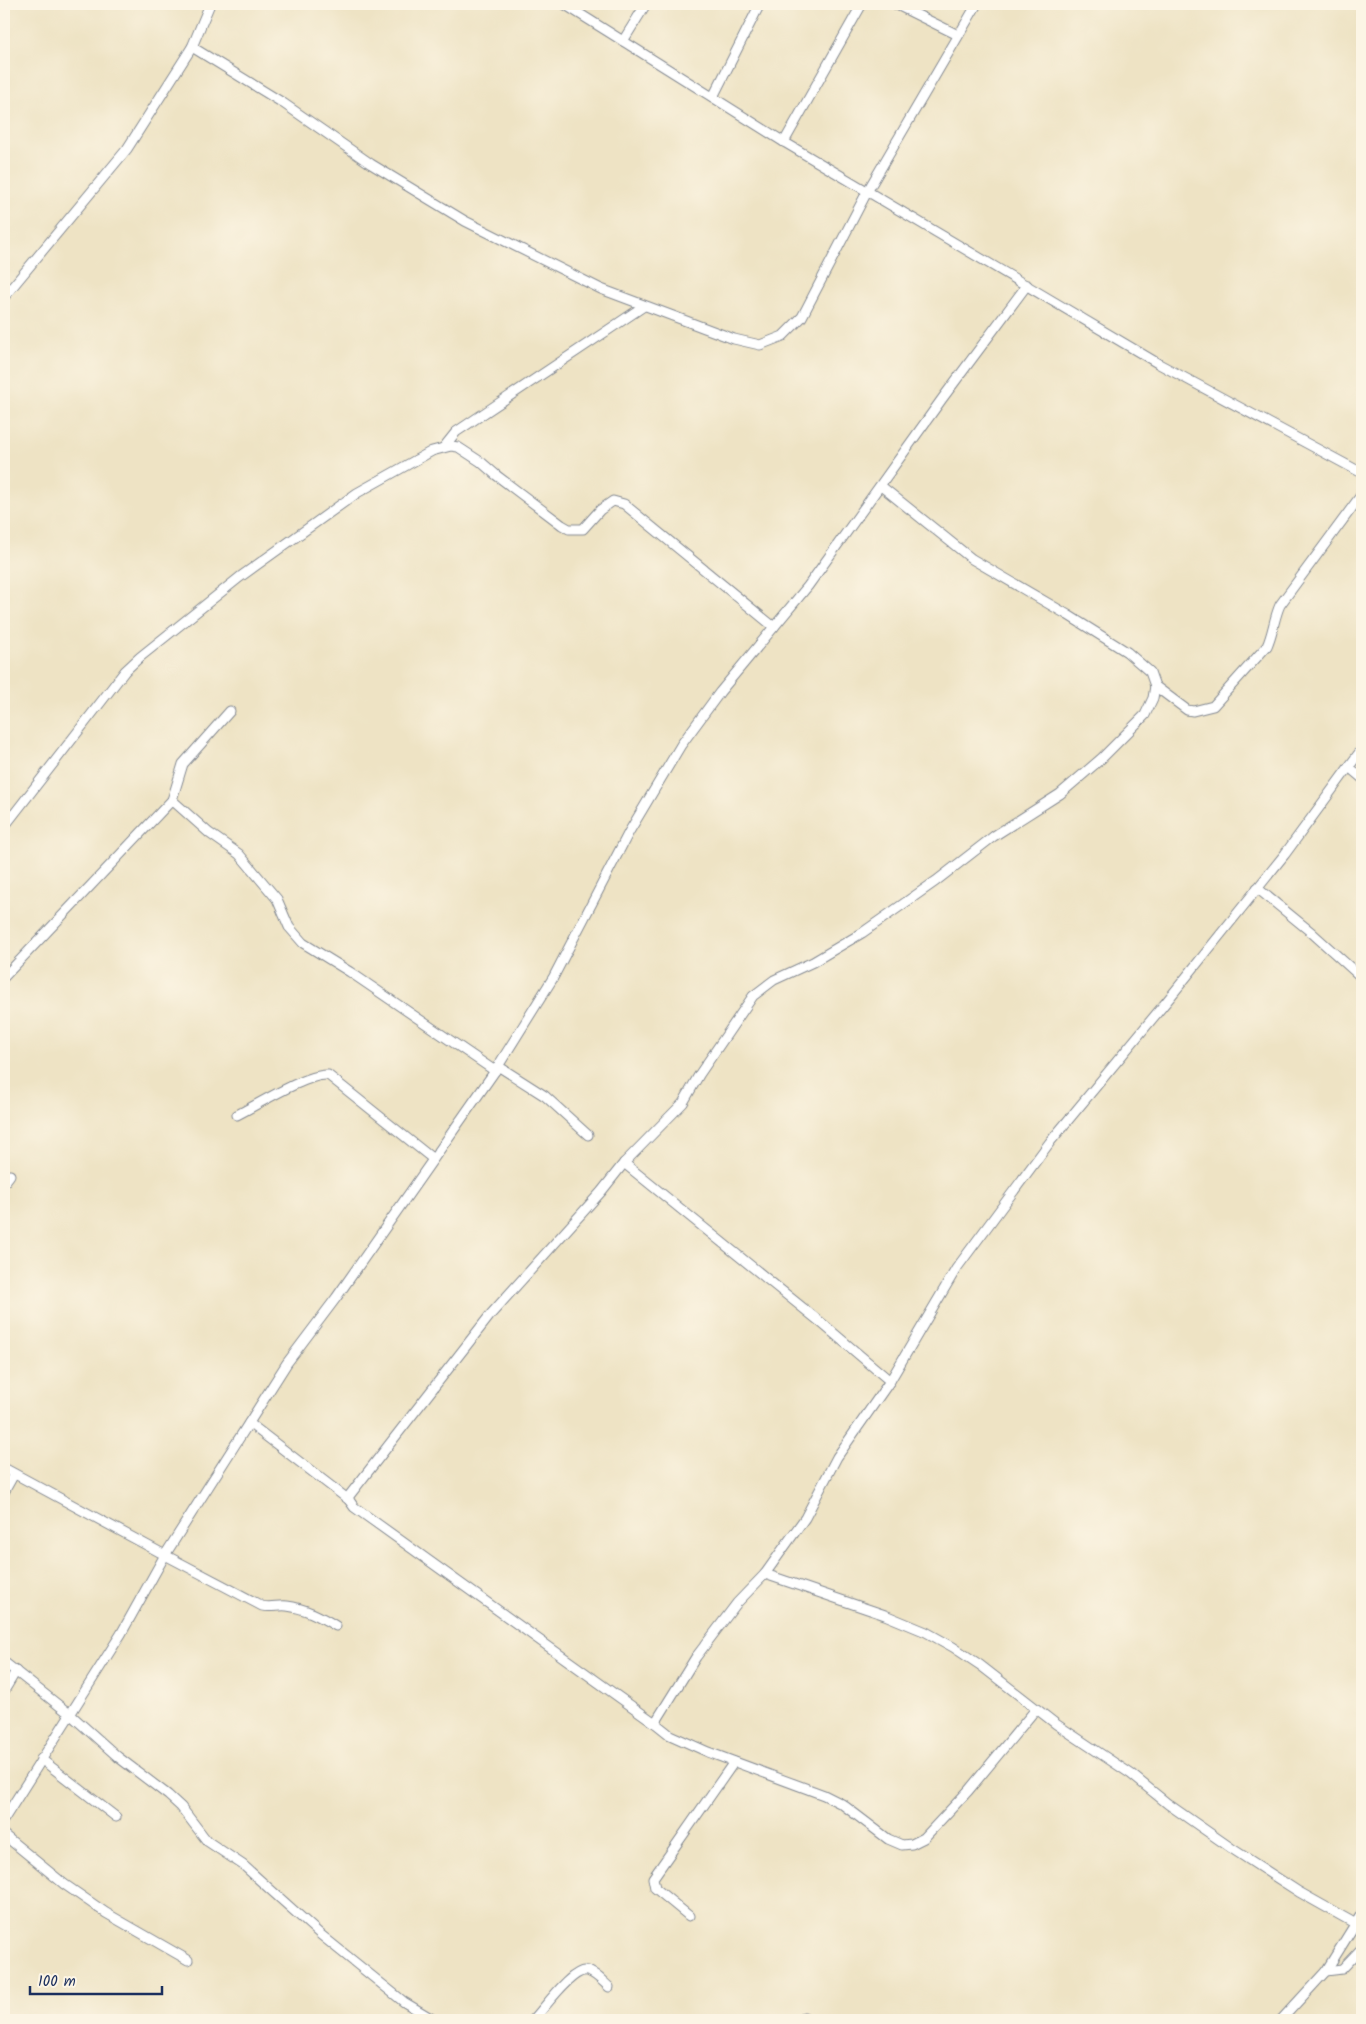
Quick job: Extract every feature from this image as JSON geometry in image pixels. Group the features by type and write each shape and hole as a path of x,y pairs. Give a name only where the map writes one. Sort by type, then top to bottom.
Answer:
{"street":[{"path":"4,298 127,148 192,47 210,4"},
{"path":"564,4 867,192 1160,364 1362,473"},
{"path":"623,41 646,4"},
{"path":"713,96 760,4"},
{"path":"784,142 862,4"},
{"path":"895,4 958,35"},
{"path":"192,47 283,103 371,164 465,221 601,289 734,339 760,345 783,336 802,317 867,192 977,4"},
{"path":"4,1819 41,1759 71,1716 121,1634 165,1555 249,1423 299,1347 336,1298 497,1069 553,978 629,832 681,745 720,692 808,586 942,399 1027,285"},
{"path":"444,446 456,432 644,306"},
{"path":"4,827 125,671 140,657 240,577 357,493 444,446 451,446 466,452 520,494 569,528 583,529 600,510 613,501 624,504 774,627"},
{"path":"349,1500 349,1496 381,1454 491,1314 601,1192 624,1163 683,1103 699,1075 753,996 774,980 813,962 862,933 936,881 994,836 1060,794 1102,758 1145,715 1153,698 1155,686 1150,672 1127,652 972,559 881,486"},
{"path":"1155,686 1187,710 1193,711 1213,706 1267,646 1280,605 1362,494"},
{"path":"4,977 172,800 183,764 230,711"},
{"path":"655,1723 696,1657 737,1603 765,1574 805,1518 837,1457 890,1381 956,1269 1044,1150 1257,888 1362,749"},
{"path":"1349,767 1362,778"},
{"path":"172,800 209,833 239,854 277,900 289,927 303,943 497,1069 545,1096 588,1135"},
{"path":"1257,888 1311,932 1362,978"},
{"path":"237,1116 280,1092 315,1076 328,1075 433,1160"},
{"path":"624,1163 890,1381"},
{"path":"249,1423 349,1500 354,1508 670,1735 734,1762 824,1795 842,1804 888,1839 902,1845 912,1844 924,1838 968,1791 1036,1709"},
{"path":"4,1468 262,1606 287,1606 301,1609 336,1626"},
{"path":"4,1492 14,1474"},
{"path":"765,1574 885,1615 926,1632 980,1665 1085,1745 1131,1774 1168,1804 1232,1848 1291,1887 1356,1924"},
{"path":"4,1662 118,1757 175,1801 207,1841 243,1865 321,1935 404,2002 434,2020"},
{"path":"4,1690 16,1671"},
{"path":"41,1759 116,1817"},
{"path":"689,1916 654,1888 653,1878 734,1762"},
{"path":"4,1835 64,1884 106,1913 188,1960"},
{"path":"1280,2020 1326,1971 1362,1913"},
{"path":"1326,1971 1342,1969 1362,1948"},
{"path":"533,2020 578,1972 585,1971 594,1974 609,1988"}]}
